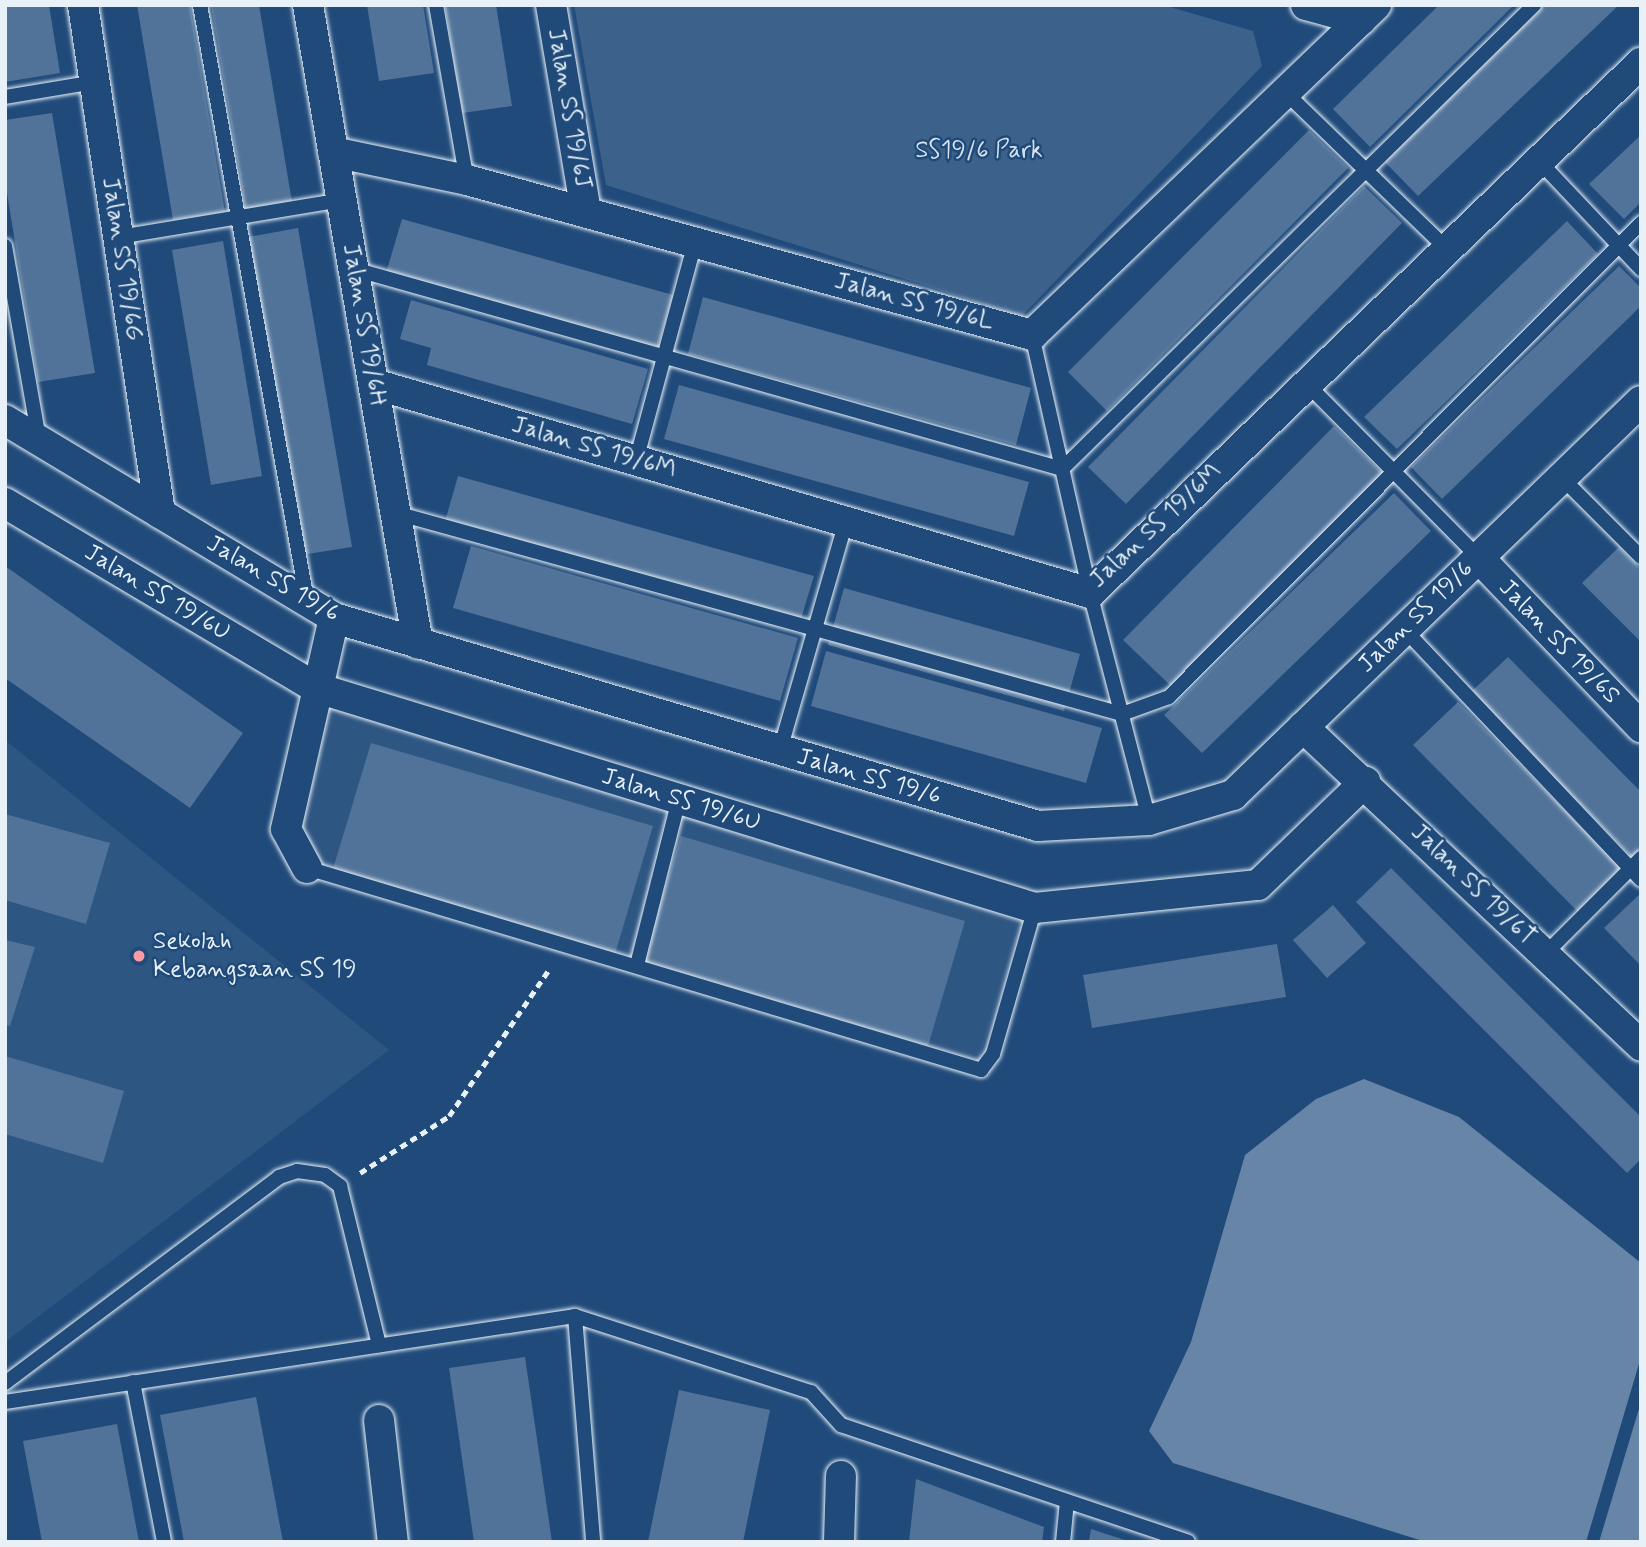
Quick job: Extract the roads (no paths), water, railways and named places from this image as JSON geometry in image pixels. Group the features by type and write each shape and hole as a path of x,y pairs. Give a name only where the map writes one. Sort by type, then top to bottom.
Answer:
{"street":[{"name":"Jalan SS 19/6G","path":"83,5 160,513"},
{"name":"Jalan SS 19/6H","path":"308,5 418,644"},
{"name":"Jalan SS 19/6J","path":"551,5 586,212"},
{"path":"1306,5 1369,13"},
{"path":"1032,335 1369,13"},
{"name":"Jalan SS 19/6M","path":"374,384 1090,593 1641,64"},
{"name":"Jalan SS 19/6L","path":"333,152 467,180 1032,335"},
{"name":"Jalan SS 19/6","path":"5,420 334,618 1038,826 1149,820 1233,795 1640,402"},
{"name":"Jalan SS 19/6U","path":"5,503 317,688 1035,908 1258,885 1366,782"},
{"name":"Jalan SS 19/6S","path":"1478,557 1641,727"},
{"path":"307,868 286,830 334,618"},
{"name":"Jalan SS 19/6T","path":"1303,727 1366,782 1641,1046"},
{"path":"379,1420 393,1542"},
{"path":"839,1542 841,1476"}],"lane":[{"path":"200,5 307,602"},
{"path":"436,5 467,180"},
{"path":"1062,469 1534,5"},
{"path":"5,97 95,82"},
{"path":"1285,92 1447,249"},
{"path":"1539,161 1641,269"},
{"path":"119,237 342,200"},
{"path":"396,513 1122,714 1169,697 1641,223"},
{"path":"636,461 695,242"},
{"path":"5,246 39,440"},
{"path":"354,269 1062,469"},
{"path":"1032,335 1090,593 1149,820"},
{"path":"1307,384 1478,557"},
{"path":"1562,477 1641,557"},
{"path":"780,750 846,522"},
{"path":"1404,629 1641,880"},
{"path":"637,965 679,799"},
{"path":"1545,954 1641,858"},
{"path":"307,868 981,1070 993,1054 1035,908"},
{"path":"5,1383 279,1177 309,1170 340,1185 379,1345"},
{"path":"575,1315 593,1542"},
{"path":"5,1402 575,1315 811,1392 841,1424 1188,1542"},
{"path":"133,1382 164,1542"},
{"path":"1063,1542 1067,1501"}],"place":[{"name":"Sekolah Kebangsaan SS 19","path":"139,956"}],"park label":[{"name":"SS19/6 Park","path":"979,151"}]}
